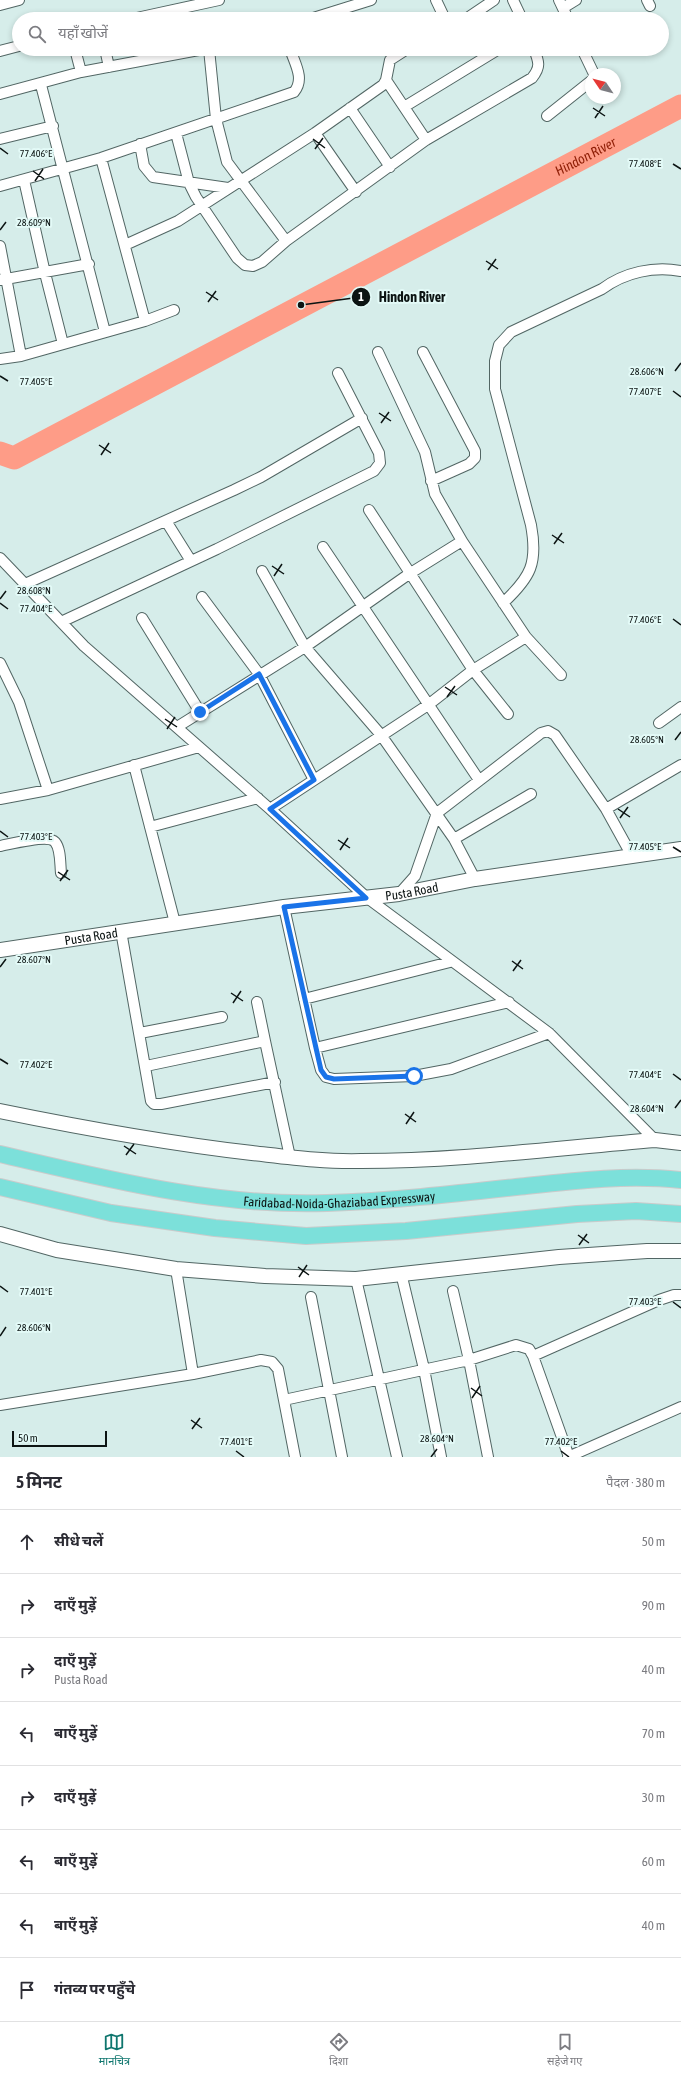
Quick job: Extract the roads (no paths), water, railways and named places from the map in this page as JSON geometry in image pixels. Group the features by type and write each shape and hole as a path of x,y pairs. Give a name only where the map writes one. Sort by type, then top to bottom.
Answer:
{"main road":[{"name":"Faridabad-Noida-Ghaziabad Expressway","path":"0,1154 115,1180 203,1196 325,1203 414,1198 552,1183 646,1176 681,1180"},
{"path":"0,1187 111,1213 215,1228 306,1236 406,1231 578,1214 636,1211 681,1214"}],"street":[{"path":"0,5 19,0"},
{"path":"164,12 219,0"},
{"path":"332,12 371,0"},
{"path":"436,0 442,12"},
{"path":"513,0 519,12"},
{"path":"561,4 576,0"},
{"path":"475,12 489,2"},
{"path":"0,51 12,48"},
{"path":"77,56 82,72"},
{"path":"106,56 108,67"},
{"path":"0,94 41,85 82,72 167,56"},
{"path":"210,56 216,119 227,162 242,180 286,241"},
{"path":"0,186 101,158 294,92 299,86 300,79 292,56"},
{"path":"125,245 178,221 315,133 383,85 386,80 390,60 396,56"},
{"path":"404,107 488,56"},
{"path":"176,133 189,183 201,205 237,258 245,265 253,266 262,262 286,241 356,192 426,140 532,78 538,71 540,63 537,56"},
{"path":"585,56 591,68"},
{"path":"386,80 426,140"},
{"path":"41,85 106,332"},
{"path":"546,116 585,86"},
{"path":"350,108 390,167"},
{"path":"0,139 53,126"},
{"path":"315,133 356,192"},
{"path":"140,144 144,166 148,173 153,177 228,188"},
{"path":"101,158 145,321"},
{"path":"24,180 44,273 62,344"},
{"path":"0,246 4,279 21,356"},
{"path":"4,279 89,264"},
{"path":"503,603 519,588 533,563 535,549 531,525 495,389 495,361 499,345 511,332 602,289 614,280 635,273 659,269 681,271"},
{"path":"0,359 21,356 145,321 174,310"},
{"path":"378,352 419,437 425,452 435,494 462,541 526,637 561,675"},
{"path":"423,352 475,451 475,458 469,464 431,482"},
{"path":"61,622 191,561 374,471 380,464 379,453 338,373"},
{"path":"24,584 261,477 362,418"},
{"path":"368,510 473,670 508,714"},
{"path":"166,521 191,561"},
{"path":"177,727 259,674 305,647 409,574 462,541"},
{"path":"323,547 479,780"},
{"path":"2,564 24,584 84,646 258,798 366,898 450,962 510,1002 549,1033 655,1140"},
{"path":"262,571 305,647 381,735 454,839 475,879"},
{"path":"202,597 259,674 314,780"},
{"path":"142,618 200,712"},
{"path":"270,809 428,705 473,670 526,637"},
{"path":"0,663 19,702 48,790"},
{"path":"659,723 681,707"},
{"path":"399,894 415,876 437,813 541,732 548,731 555,735 606,809 632,856"},
{"path":"0,799 48,790 199,747"},
{"path":"606,809 681,765"},
{"path":"134,766 175,923"},
{"path":"454,839 531,794"},
{"path":"150,827 258,798"},
{"path":"0,846 47,838 54,841 58,847 61,873"},
{"name":"Pusta Road","path":"0,950 284,907 399,894 475,879 681,849"},
{"path":"284,907 315,1048 321,1070 326,1077 334,1079 414,1076 451,1068 549,1033"},
{"path":"121,931 146,1066 148,1094 154,1104 275,1082"},
{"path":"304,998 450,962"},
{"path":"257,1002 290,1157"},
{"path":"315,1048 510,1002"},
{"path":"140,1033 222,1017"},
{"path":"146,1066 265,1041"},
{"path":"0,1111 190,1146 290,1157 361,1161 496,1154 655,1140 681,1143"},
{"path":"0,1234 57,1250 176,1269 265,1276 356,1279 559,1257 647,1251 681,1251"},
{"path":"176,1269 193,1374"},
{"path":"402,1273 424,1369 441,1457"},
{"path":"356,1279 397,1457"},
{"path":"453,1291 469,1360 488,1457"},
{"path":"532,1356 659,1300 674,1295 681,1295"},
{"path":"311,1297 342,1457"},
{"path":"284,1400 469,1360 516,1345 529,1349 568,1457 681,1408"},
{"path":"0,1404 193,1374 262,1360 272,1362 278,1369 295,1457"}],"waterway":[{"name":"Hindon River","path":"0,453 14,458 681,106"}],"place":[{"name":"Hindon River","path":"301,305"}]}
